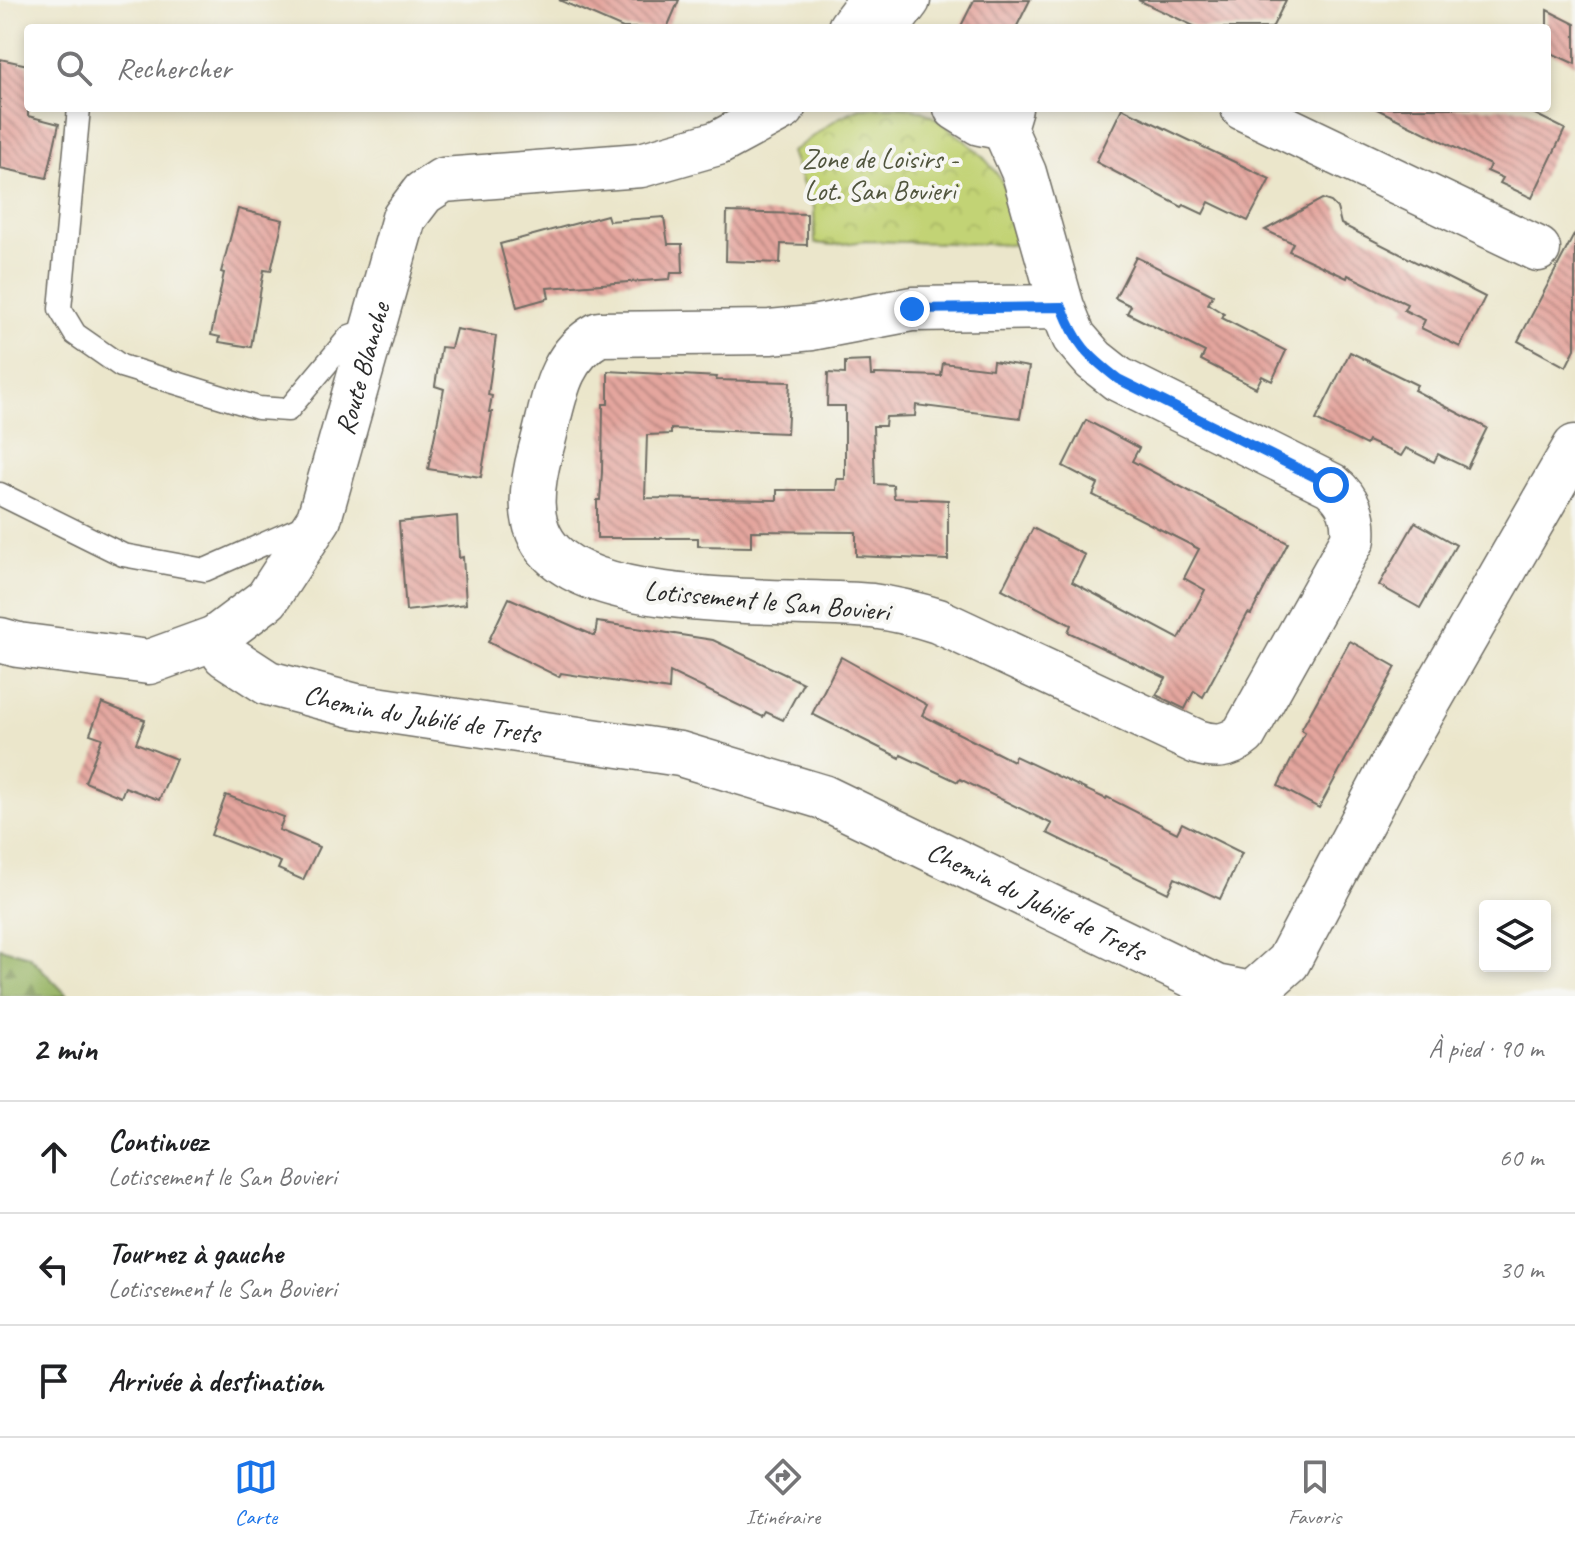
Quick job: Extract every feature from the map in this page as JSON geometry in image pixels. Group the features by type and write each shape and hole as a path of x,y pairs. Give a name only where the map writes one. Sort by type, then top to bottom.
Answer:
{"street":[{"name":"Route Blanche","path":"0,640 149,662 215,638 267,599 319,519 404,218 423,193 443,180 641,165 718,143 772,112"},
{"name":"Lotissement le San Bovieri","path":"962,112 980,123 1007,118 1062,307 1074,337 1094,360 1118,379 1331,485 1343,495 1352,511 1355,524 1353,539 1244,734 1234,742 1210,746 1197,742 938,621 906,612 630,590 588,576 565,563 550,552 540,535 533,517 533,476 565,365 586,342 599,334 770,332 812,328 912,309 1062,307"},
{"path":"1251,112 1538,249"},
{"name":"Chemin du Jubilé de Trets","path":"215,638 225,655 268,683 283,687 356,706 680,754 823,797 1216,987 1252,994 1288,962 1390,769 1575,447"}],"lane":[{"path":"79,112 60,309 75,334 121,366 258,408 288,410 350,336 373,328"},
{"path":"0,494 123,555 205,570 319,519"}],"green space":[{"name":"Zone de Loisirs - Lot. San Bovieri","path":"851,112 924,112 936,119 970,145 993,168 1008,194 1024,245 866,241 834,245 815,243 814,207 791,152"},
{"path":"0,948 29,956 68,996 0,996"}],"building":[{"path":"559,0 679,0 669,24 614,24"},
{"path":"974,0 1030,0 1018,24 962,24"},
{"path":"1138,0 1286,0 1274,24 1189,24"},
{"path":"1547,10 1575,24 1575,64 1551,53 1551,24 1547,24"},
{"path":"0,59 24,64 24,112 28,112 28,116 59,124 47,178 0,168"},
{"path":"1120,112 1130,112 1270,179 1248,221 1209,202 1203,214 1184,205 1182,207 1096,162"},
{"path":"1383,112 1531,112 1565,129 1532,198 1500,183 1503,178 1487,171 1490,165"},
{"path":"1322,199 1337,208 1341,224 1485,297 1460,347 1421,328 1425,320 1404,310 1407,304 1289,251 1293,243 1265,230"},
{"path":"238,209 283,220 271,271 264,270 251,347 219,342 220,337 211,335 224,273 221,272"},
{"path":"727,212 807,214 807,245 781,244 780,263 726,261"},
{"path":"607,215 609,221 664,217 668,244 682,244 683,273 671,273 670,279 547,288 549,298 517,307 500,244"},
{"path":"1575,233 1575,349 1566,367 1518,341"},
{"path":"1136,257 1213,295 1208,304 1224,314 1222,318 1286,351 1272,381 1262,376 1256,388 1201,360 1205,352 1127,313 1131,306 1115,298"},
{"path":"456,329 496,336 488,395 492,396 489,412 492,412 481,477 428,469 444,389 435,386 441,347 451,348"},
{"path":"1350,352 1417,385 1414,390 1487,428 1467,468 1438,454 1434,462 1406,448 1401,456 1368,441 1366,445 1316,420"},
{"path":"870,361 871,376 941,376 943,363 992,369 993,361 1029,367 1020,418 916,405 915,416 886,417 885,426 873,426 875,484 893,485 894,498 948,500 948,560 856,556 856,532 751,531 751,547 698,546 698,538 597,538 603,404 608,404 608,371 717,377 716,380 790,382 787,433 671,429 671,434 647,435 645,498 777,500 777,490 836,490 837,479 845,479 845,406 827,406 828,373 845,374 845,362"},
{"path":"1086,420 1139,448 1132,461 1288,543 1203,697 1194,691 1185,709 1156,695 1166,678 1068,632 1071,625 1002,589 1033,528 1085,555 1072,582 1179,639 1205,590 1184,578 1199,549 1093,495 1098,484 1063,466"},
{"path":"457,516 466,604 406,611 399,522"},
{"path":"1415,522 1456,545 1420,608 1379,585"},
{"path":"509,598 595,636 597,622 713,640 803,683 783,720 766,712 763,717 670,672 669,690 561,673 559,677 488,642"},
{"path":"1350,641 1396,667 1319,808 1278,786 1305,733 1301,730"},
{"path":"841,657 927,705 922,715 1013,761 1015,756 1107,797 1177,833 1182,823 1242,853 1220,899 1175,878 1168,893 1047,833 1052,824 960,779 958,782 901,755 900,758 812,714"},
{"path":"102,703 145,720 136,743 176,759 159,800 125,787 121,797 85,782 102,738 90,734"},
{"path":"226,795 284,817 279,830 319,847 303,880 278,869 281,862 211,835"}],"route":[{"path":"912,309 1062,307 1074,337 1094,360 1118,379 1331,485"}]}
